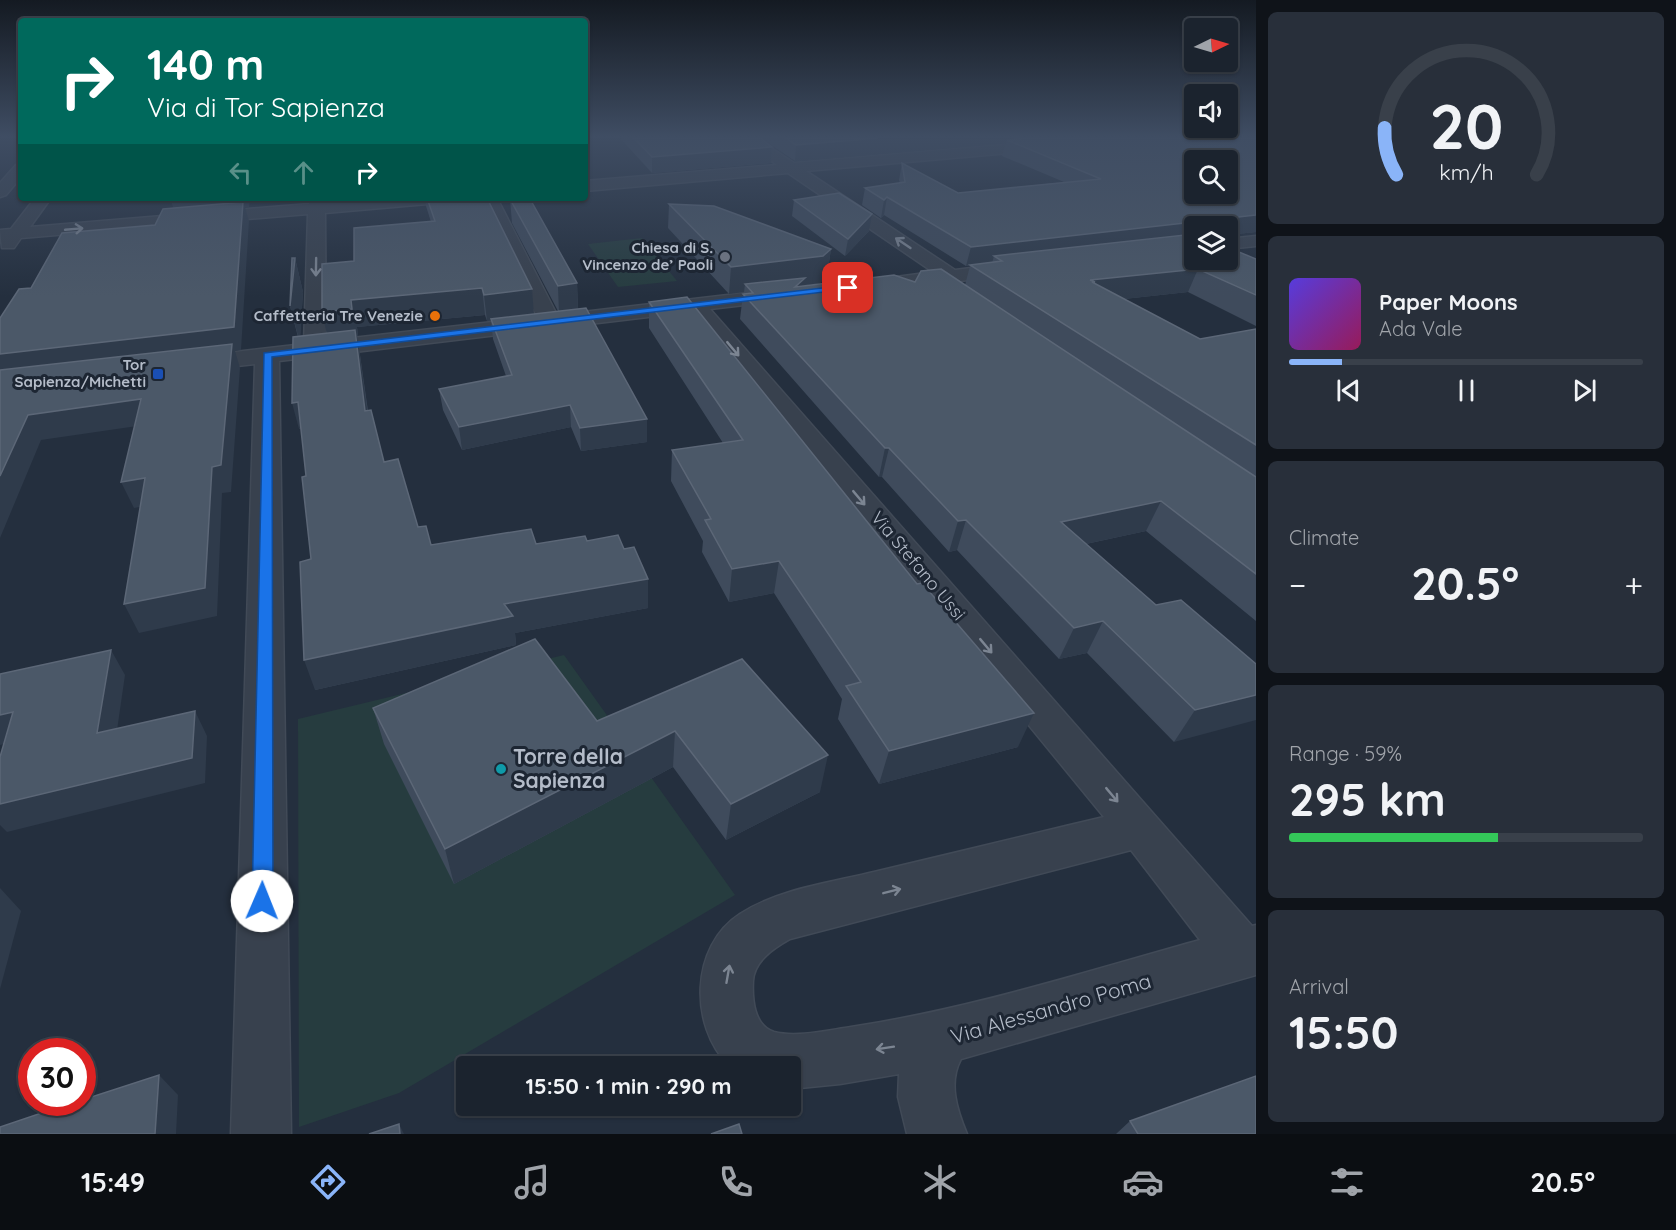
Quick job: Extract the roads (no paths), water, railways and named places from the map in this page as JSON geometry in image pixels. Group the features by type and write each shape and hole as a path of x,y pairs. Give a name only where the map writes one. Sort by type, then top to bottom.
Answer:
{"street":[{"path":"824,191 946,283"},
{"path":"0,255 8,234 40,201"},
{"path":"8,234 317,203 372,201"},
{"path":"490,201 550,322"},
{"path":"315,349 317,203"},
{"path":"1238,243 1256,241"},
{"path":"842,288 946,283 1029,267"},
{"path":"166,367 808,292"},
{"name":"Via Stefano Ussi","path":"695,304 1140,828 1250,952"},
{"path":"261,1134 267,355"},
{"path":"943,1038 786,1061 756,1054 735,1031 726,996 730,963 739,948 765,926 786,917 1140,828"},
{"name":"Via Alessandro Poma","path":"937,1134 925,1084 927,1068 943,1038 1250,952"}],"place":[{"name":"Chiesa di S. Vincenzo de’ Paoli","path":"725,257"},
{"name":"Caffetteria Tre Venezie","path":"435,316"},
{"name":"Tor Sapienza/Michetti","path":"158,374"},
{"name":"Torre della Sapienza","path":"501,769"}]}
